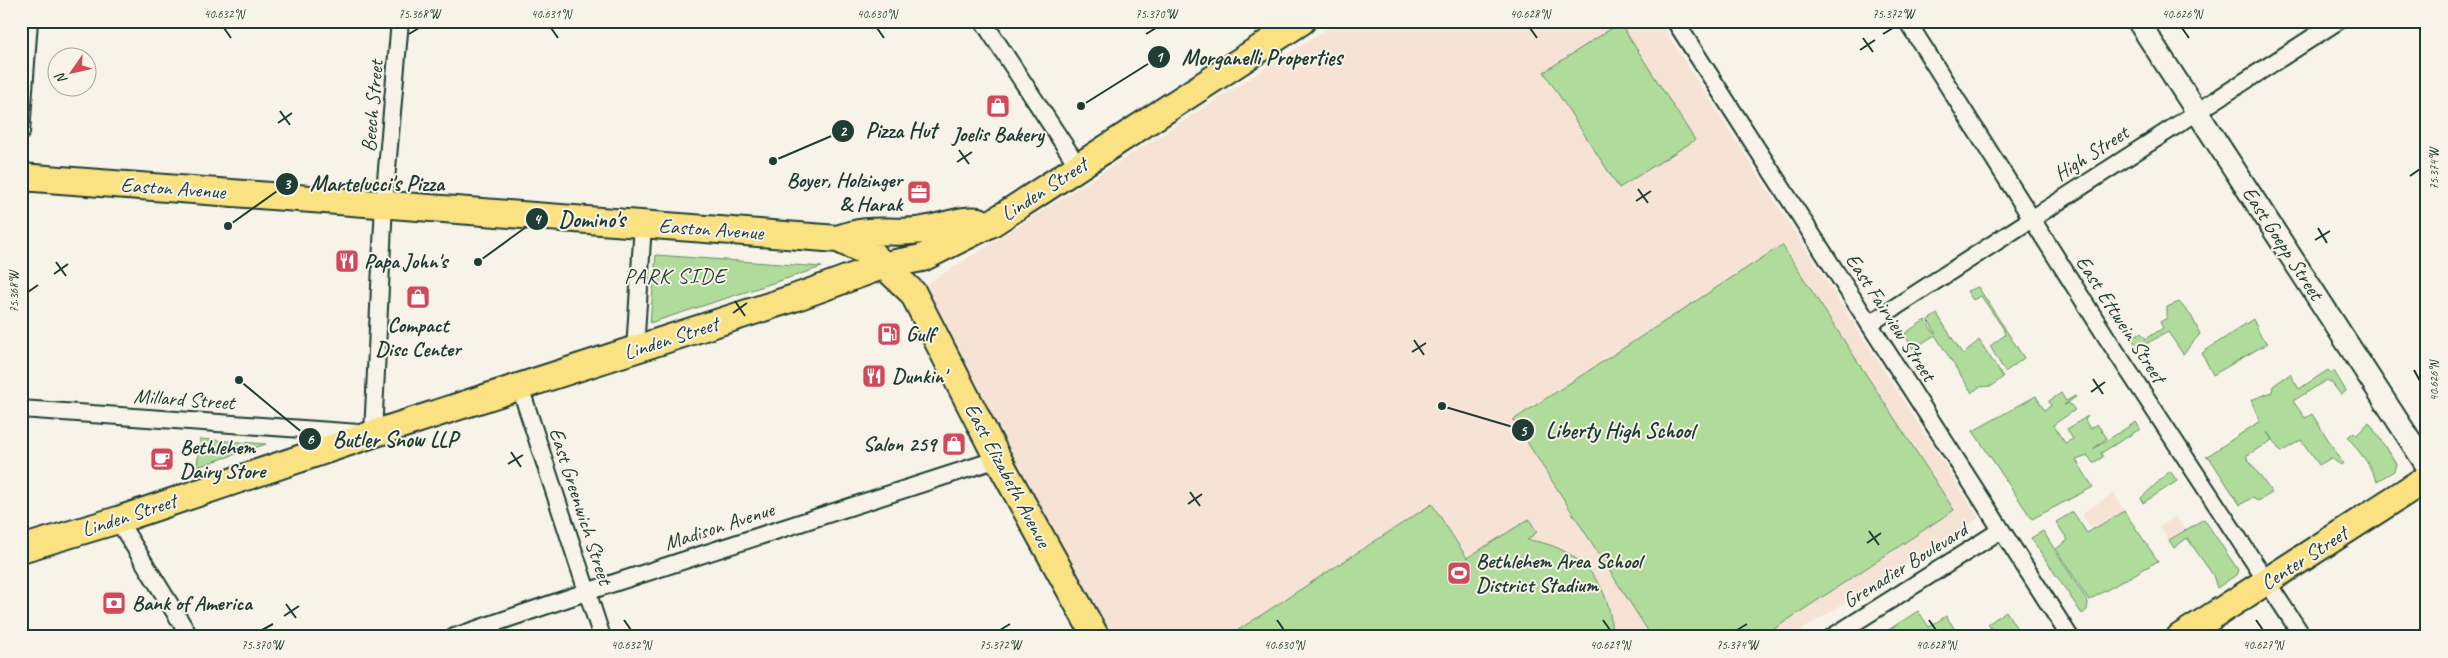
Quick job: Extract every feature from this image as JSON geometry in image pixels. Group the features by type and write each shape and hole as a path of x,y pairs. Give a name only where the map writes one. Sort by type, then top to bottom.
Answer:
{"main road":[{"name":"Linden Street","path":"21,549 118,520 373,434 794,298 885,266 922,258 992,223 1287,25"},
{"name":"Easton Avenue","path":"21,177 384,203 838,239 873,255 885,266"},
{"path":"838,239 857,231 914,231 951,226 970,219 992,223"},
{"name":"East Elizabeth Avenue","path":"885,266 913,294 998,459 1096,637"},
{"name":"Center Street","path":"2180,637 2427,478"}],"street":[{"path":"21,132 29,21"},
{"name":"Beech Street","path":"373,434 384,203 400,21"},
{"path":"983,21 1078,166"},
{"name":"East Fairview Street","path":"1675,21 2070,637"},
{"name":"East Ettwein Street","path":"1907,21 2107,338 2303,637"},
{"name":"East Goepp Street","path":"2138,21 2427,466"},
{"name":"High Street","path":"1869,324 2338,21"},
{"path":"635,350 643,224"},
{"name":"East Greenwich Street","path":"520,387 602,637"},
{"name":"Millard Street","path":"21,409 373,434"},
{"name":"Madison Avenue","path":"454,637 586,592 998,459"},
{"path":"118,520 190,637"},
{"name":"Grenadier Boulevard","path":"1832,637 2001,530"}],"shaded area":[{"path":"1340,21 1659,21 1979,518 1791,637 1111,637 913,293"},
{"path":"2114,493 2124,511 2093,530 2083,517 2084,512"},
{"path":"2176,516 2184,529 2169,540 2159,527"}],"green space":[{"path":"1620,23 1695,140 1619,188 1544,72"},
{"path":"1782,245 1954,510 1762,637 1652,637 1513,420"},
{"path":"656,255 822,267 650,323"},
{"path":"1978,287 2024,358 2005,372 1990,346 2005,335 2003,328 1981,296 1973,300 1967,291"},
{"path":"2179,302 2192,317 2200,334 2183,354 2168,332 2138,348 2131,337 2141,333 2146,339 2163,328 2160,322 2167,318 2167,307"},
{"path":"1937,314 1963,355 1979,340 2003,377 1992,386 1979,387 1972,393 1935,335 1913,349 1904,334 1925,320 1935,334 1928,320"},
{"path":"2253,319 2261,337 2268,343 2213,375 2202,353"},
{"path":"2328,370 2331,373 2334,371 2346,391 2341,395 2332,383 2327,380 2293,401 2305,418 2312,414 2343,463 2341,465 2331,458 2319,465 2301,440 2281,452 2267,432 2272,440 2246,456 2272,493 2258,501 2253,497 2240,505 2209,457 2206,457 2260,421 2251,400 2272,392 2273,386 2290,374 2299,389"},
{"path":"2061,393 2066,401 2076,397 2064,405 2069,403 2075,410 2053,425 2065,443 2073,439 2067,429 2088,416 2085,420 2090,429 2097,424 2107,438 2093,449 2136,422 2140,429 2101,453 2103,457 2093,463 2088,456 2076,460 2093,487 2032,519 1973,431 2036,396 2044,410 2051,406 2049,401"},
{"path":"2369,422 2396,464 2394,471 2377,481 2367,462 2348,437 2354,432 2357,435"},
{"path":"200,439 266,444 197,467"},
{"path":"2170,471 2177,481 2143,503 2141,498"},
{"name":"Bethlehem Area School District Stadium","path":"1432,504 1467,558 1529,519 1537,532 1527,540 1545,543 1577,559 1599,585 1607,601 1611,618 1611,637 1234,637 1232,634"},
{"path":"2124,511 2158,561 2089,600 2056,549 2068,540 2056,522 2073,512 2087,533"},
{"path":"2204,519 2238,570 2236,575 2217,588 2213,575 2187,538 2174,548 2169,540"},
{"path":"2043,531 2088,602 2087,610 2082,614 2031,538"},
{"path":"1918,611 1929,627 1946,616 1960,637 1877,637"},
{"path":"2006,611 2022,637 1997,637 1988,624"}],"place":[{"name":"Joelis Bakery","path":"998,106"},
{"name":"Morganelli Properties","path":"1081,106"},
{"name":"Pizza Hut","path":"773,161"},
{"name":"Boyer, Holzinger & Harak","path":"919,192"},
{"name":"Martelucci's Pizza","path":"228,226"},
{"name":"Papa John's","path":"347,261"},
{"name":"Domino's","path":"478,262"},
{"name":"Compact Disc Center","path":"418,297"},
{"name":"Gulf","path":"889,334"},
{"name":"Dunkin'","path":"874,376"},
{"name":"Butler Snow LLP","path":"239,380"},
{"name":"Liberty High School","path":"1442,406"},
{"name":"Salon 259","path":"954,444"},
{"name":"Bethlehem Dairy Store","path":"162,459"},
{"name":"Bethlehem Area School District Stadium","path":"1459,573"},
{"name":"Bank of America","path":"114,603"}],"district":[{"name":"PARK SIDE","path":"675,275"}]}
